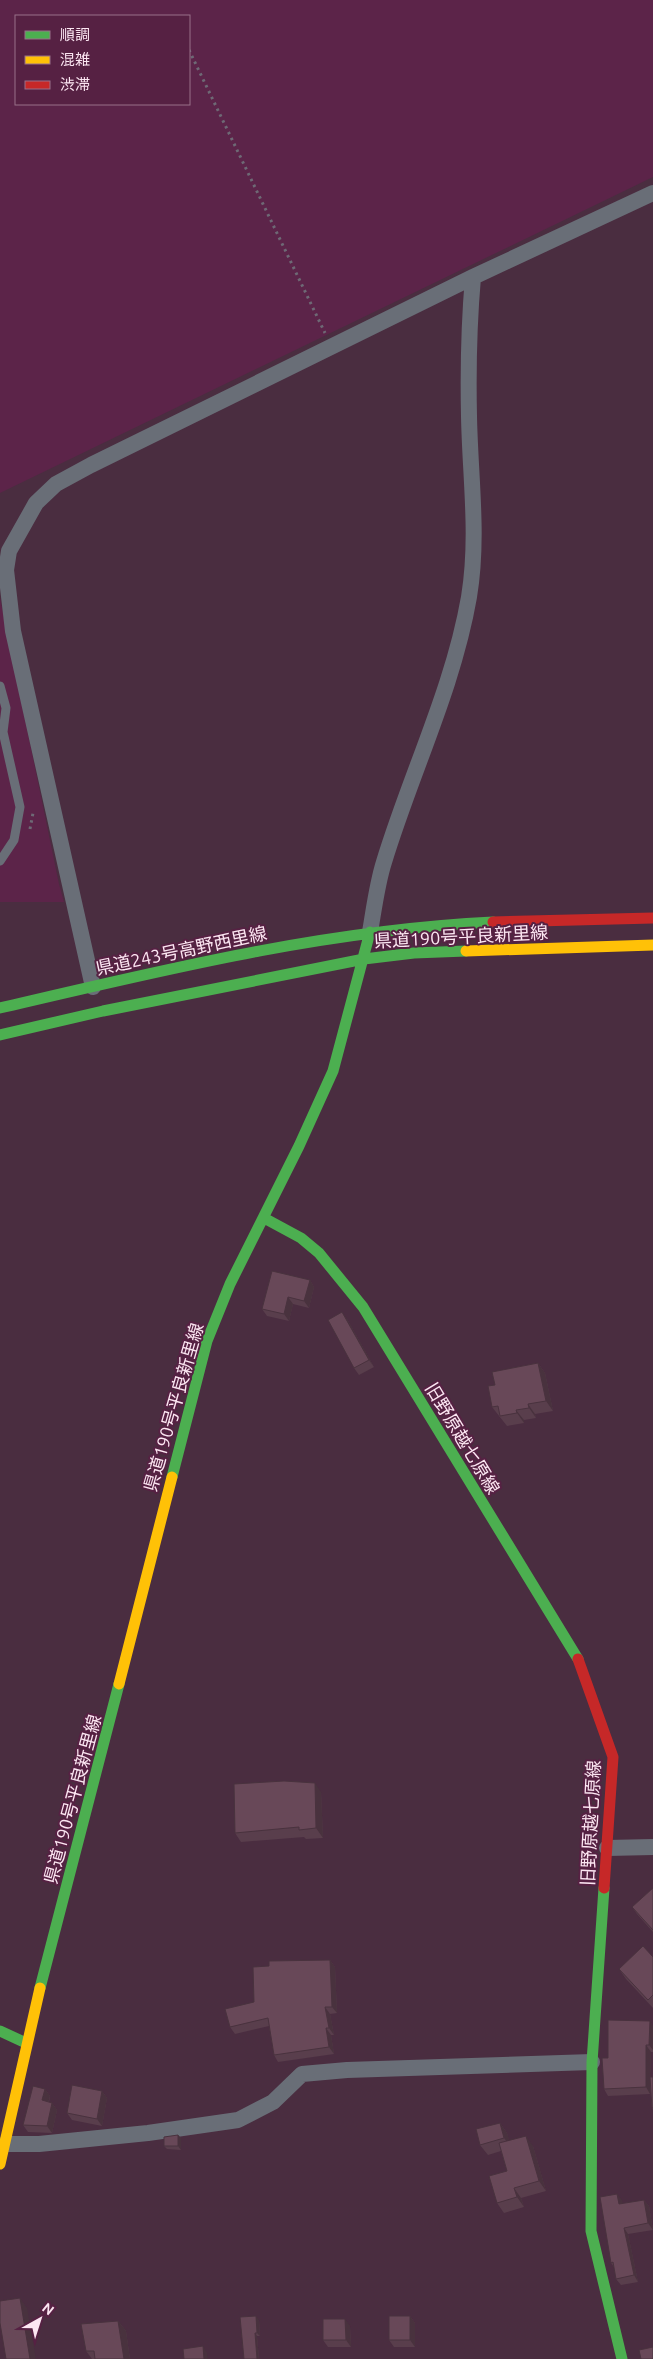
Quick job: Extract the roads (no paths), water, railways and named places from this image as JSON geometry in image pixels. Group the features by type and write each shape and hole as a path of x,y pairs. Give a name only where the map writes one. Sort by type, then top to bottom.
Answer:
{"main road":[{"name":"県道190号平良新里線","path":"370,932 514,921 653,918"},
{"path":"0,1035 112,1009 364,959 370,932"},
{"name":"県道243号高野西里線","path":"0,1008 220,958 370,932"},
{"name":"県道190号平良新里線","path":"0,2164 26,2043 106,1740 207,1341 230,1284 264,1218 333,1071 364,959 414,953 653,945"},
{"name":"旧野原越七原線","path":"264,1218 301,1238 318,1253 363,1307 579,1662 613,1757 592,2062 591,2231 622,2359"},
{"path":"0,2031 26,2043"}],"street":[{"path":"93,987 13,631 6,570 10,551 36,503 56,484 473,277 653,193"},
{"path":"370,932 383,863 436,719 463,630 469,595 474,558 469,389 469,326 473,277"},
{"path":"607,1848 653,1847"},
{"path":"5,2144 39,2144 148,2133 238,2120 273,2102 302,2074 347,2070 592,2062"}],"lane":[{"path":"0,686 6,708 1,730 20,807 14,840 0,861"}]}
